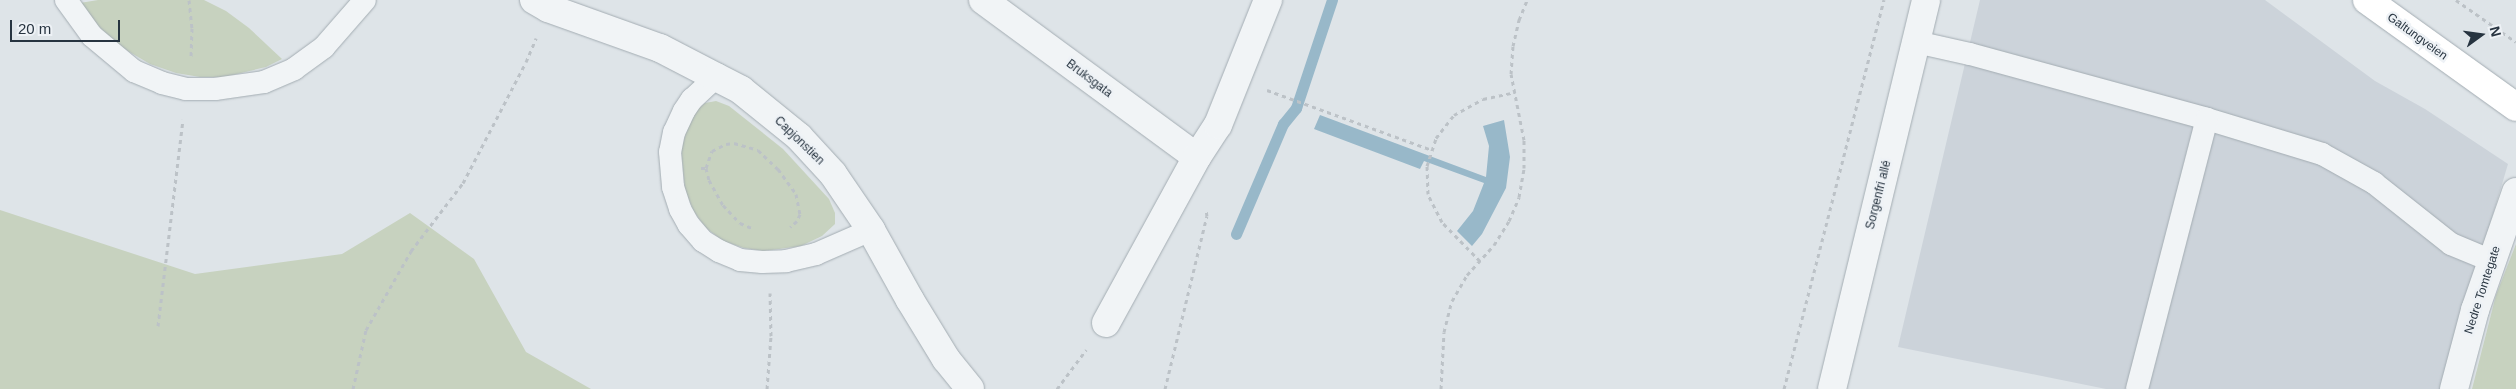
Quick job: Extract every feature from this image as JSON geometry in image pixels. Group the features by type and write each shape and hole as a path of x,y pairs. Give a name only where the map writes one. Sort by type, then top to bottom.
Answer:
{"main road":[{"name":"Galtungveien","path":"2367,0 2516,107"}],"street":[{"name":"Bruksgata","path":"983,0 1197,157"},
{"path":"1106,323 1197,157 1218,125 1268,0"},
{"name":"Sorgenfri allé","path":"1832,389 1926,0"},
{"name":"Capjonstien","path":"541,4 660,48 716,76 741,90 799,137 834,174 871,230 946,359 970,389"},
{"name":"Nedre Tomtegate","path":"2454,389 2474,310 2516,192"}],"lane":[{"path":"66,0 92,36 113,56 134,70 162,82 186,89 240,87 264,82 294,69 324,47 365,0"},
{"path":"1916,42 1970,54 2207,118 2322,154 2374,184 2451,244 2492,261"},
{"path":"716,76 692,98 684,111 674,132 670,152 670,170 680,209 689,225 704,241 740,260 786,261 816,254 871,230"},
{"path":"2137,389 2207,118"}],"path":[{"path":"158,326 176,195 186,89 192,51 188,0"},
{"path":"1441,389 1444,332 1452,301 1467,275 1494,245 1509,221 1519,197 1524,168 1524,140 1511,74 1512,46 1527,0"},
{"path":"1784,389 1884,0"},
{"path":"2456,0 2516,42"},
{"path":"353,389 366,330 411,252 463,183 526,62 541,4"},
{"path":"1480,261 1442,222 1428,194 1428,166 1436,138 1454,115 1483,99 1515,92"},
{"path":"1279,95 1432,152"},
{"path":"755,229 740,223 723,205 709,180 706,168 712,151 726,144 746,145 766,157 788,181 800,203 800,214 797,220 783,230"},
{"path":"670,170 706,168"},
{"path":"1165,389 1207,216 1206,208"},
{"path":"767,389 770,336 770,262"},
{"path":"1057,389 1106,323"}],"shaded area":[{"path":"1980,0 2265,0 2375,81 2425,109 2508,164 2441,389 2106,389 1898,347"}],"green space":[{"path":"98,0 204,0 226,11 249,28 282,59 266,67 224,77 200,77 176,73 150,64 121,47 98,26 80,3"},
{"path":"716,101 729,106 783,149 829,199 835,213 835,224 822,236 801,246 764,251 744,248 723,241 706,228 694,212 685,190 681,149 688,126 698,109 705,103"},
{"path":"0,210 195,274 342,254 410,213 474,259 526,352 591,389 0,389"},
{"path":"2516,244 2516,389 2472,389 2496,295"}],"water":[{"path":"1320,115 1486,177 1489,146 1483,126 1504,120 1510,157 1506,188 1482,234 1472,246 1457,231 1473,211 1484,183 1424,161 1420,169 1314,129"}],"waterway":[{"path":"1236,234 1283,124 1296,108 1332,0"}]}
